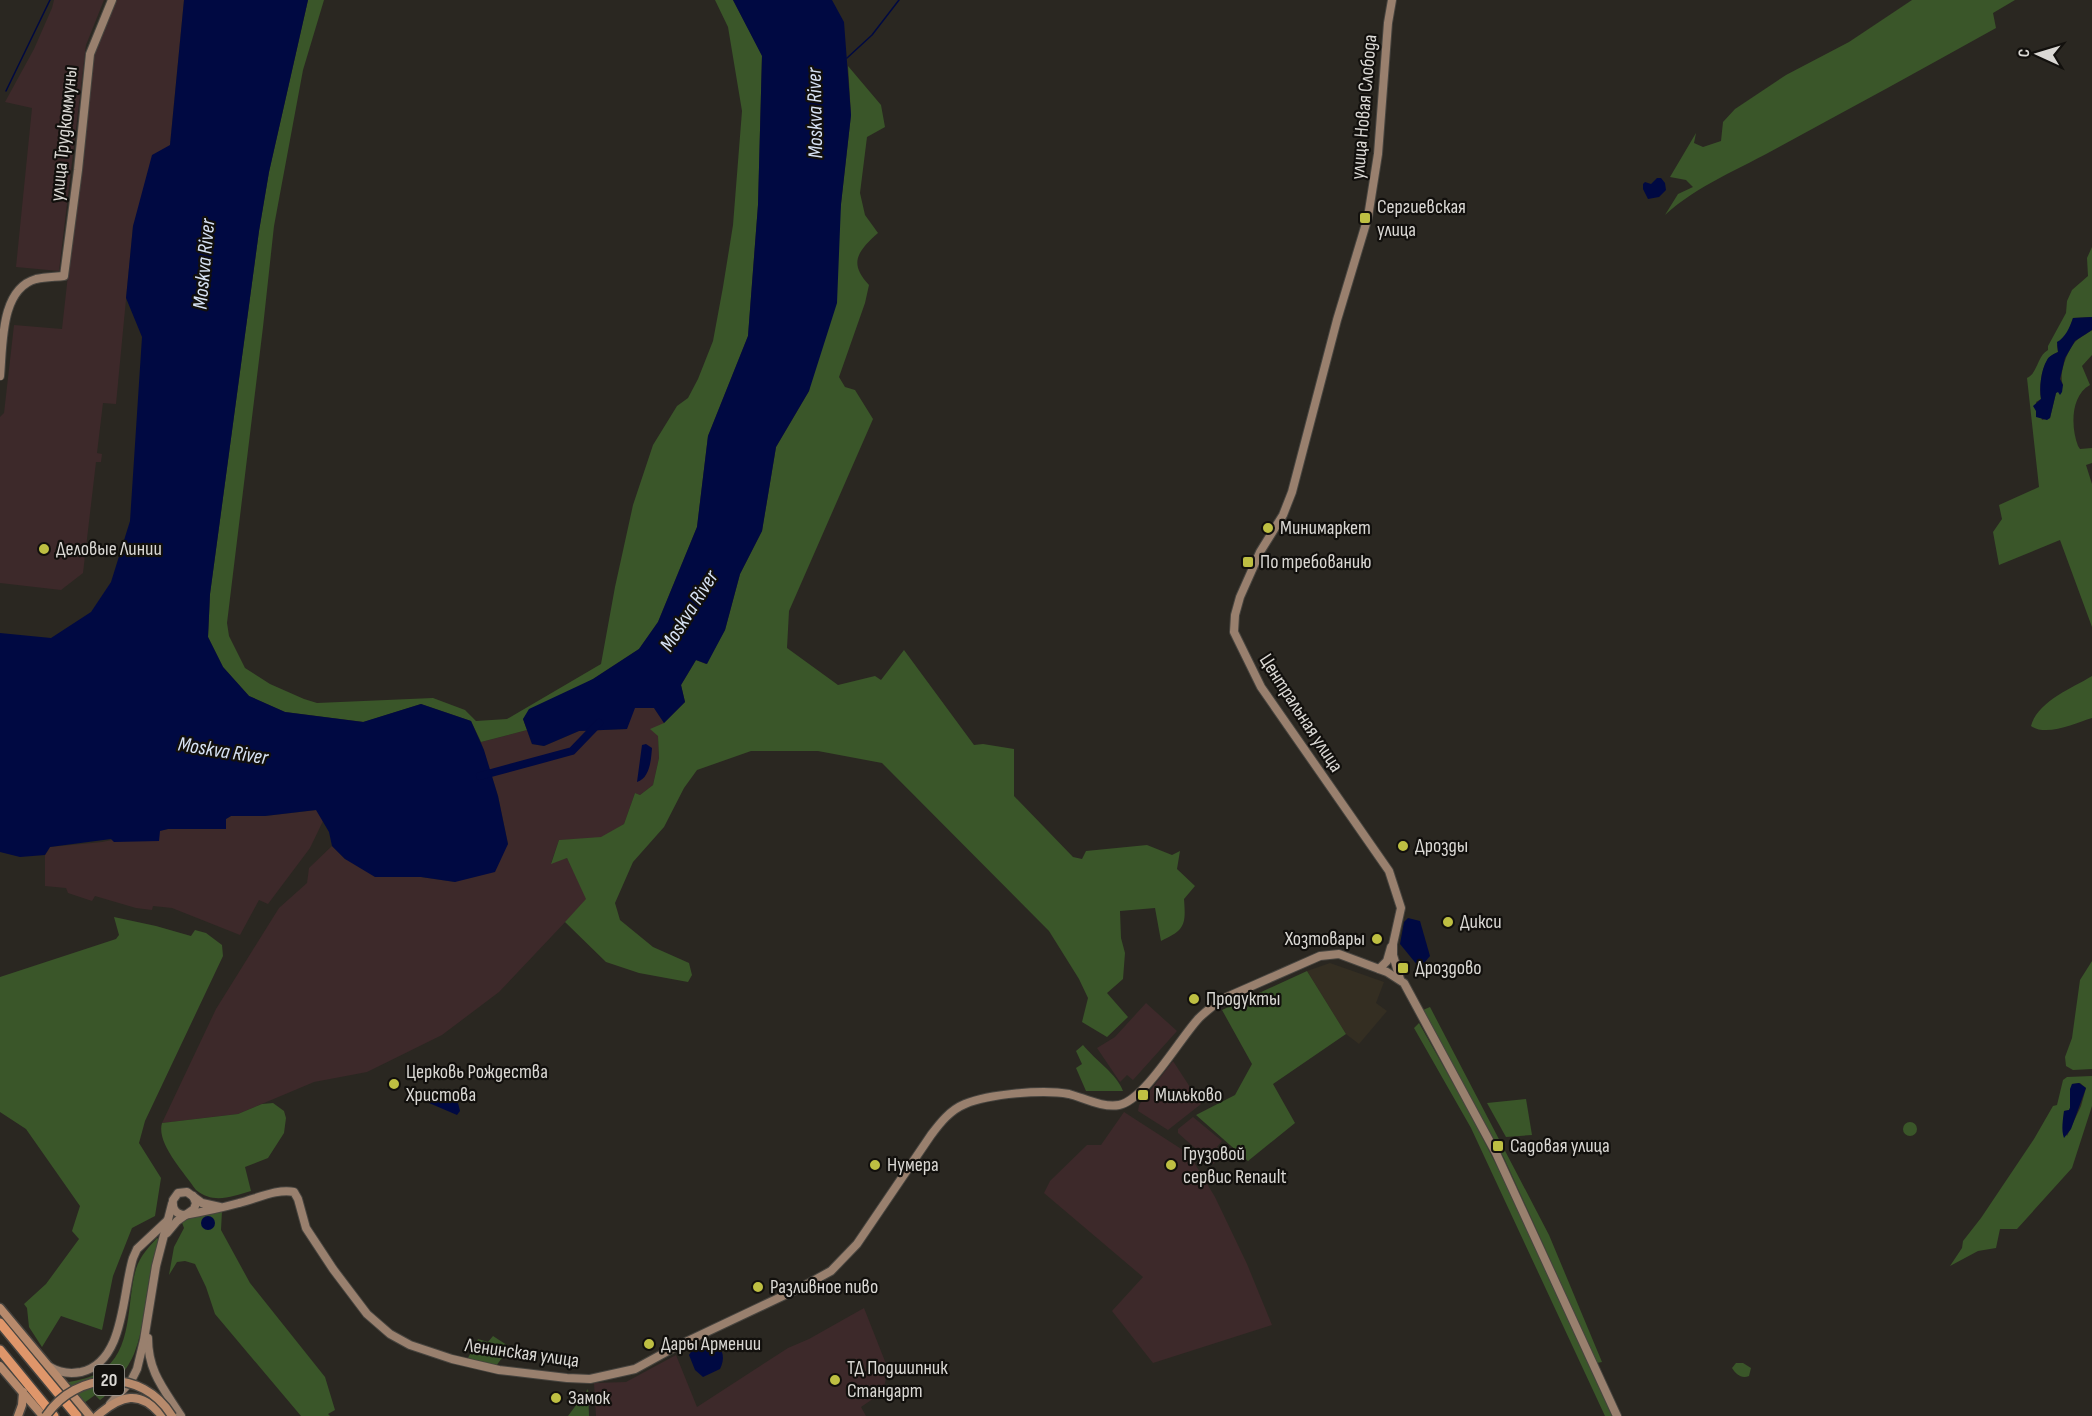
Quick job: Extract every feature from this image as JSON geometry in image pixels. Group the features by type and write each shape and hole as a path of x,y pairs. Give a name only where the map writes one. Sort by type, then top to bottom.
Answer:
{"highway":[{"path":"0,1323 77,1416"},
{"path":"0,1350 54,1416"}],"main road":[{"path":"0,1308 90,1416"},
{"path":"0,1366 42,1416"},
{"name":"20","path":"42,1416 68,1392 88,1383 111,1380 131,1384 148,1391 164,1405 171,1416"},
{"path":"18,1416 22,1406 23,1392"},
{"path":"97,1416 108,1406 126,1398 141,1398 152,1405 162,1416"}],"street":[{"name":"улица Трудкоммуны","path":"0,376 8,304 20,287 27,283 36,279 64,276 90,54 112,0"},
{"name":"улица Новая Слобода","path":"1368,217 1378,154 1388,23 1392,0"},
{"name":"Центральная улица","path":"1368,217 1337,320 1292,492 1283,515 1260,552 1240,597 1235,615 1234,632 1261,687 1389,871 1401,908 1393,944 1393,955 1400,979 1496,1153 1617,1416"},
{"path":"1393,944 1386,961 1379,969 1400,979"},
{"name":"Ленинская улица","path":"220,1208 284,1191 294,1192 306,1228 333,1269 367,1314 390,1334 452,1359 499,1370 590,1379 635,1369 831,1271 857,1244 943,1120 965,1104 1033,1092 1069,1094 1102,1104 1119,1105 1137,1094 1198,1019 1220,1000 1320,956 1339,954 1379,969"},
{"path":"108,1406 125,1389 137,1369 156,1266 173,1200 181,1192 187,1192 202,1203 220,1208"},
{"path":"160,1249 172,1226 192,1211 195,1206 192,1195"},
{"path":"173,1200 172,1206 181,1214 220,1208"},
{"path":"46,1365 56,1371 74,1373 85,1371 105,1357 112,1348 117,1334 133,1258 137,1249 168,1220"},
{"path":"149,1312 150,1363 181,1416"}],"shaded area":[{"path":"54,0 104,0 86,45 59,271 16,267 32,108 5,102 34,49"},
{"path":"115,0 184,0 170,145 133,226 116,404 103,403 97,453 102,454 101,462 96,462 83,573 61,590 0,583 0,417 4,413 14,325 62,329 92,59"},
{"path":"634,708 654,708 664,723 658,736 659,758 653,785 640,795 635,793 624,824 601,838 559,840 551,863 567,858 587,899 499,992 442,1035 367,1072 314,1082 238,1114 162,1123 216,1009 279,908 307,883 309,868 332,846 345,859 421,877 455,882 508,844 498,796 481,742 527,730 532,744 544,746 579,731 626,729"},
{"path":"317,810 323,821 310,848 268,904 259,900 240,935 172,908 153,906 152,910 136,908 95,896 92,901 68,893 66,888 45,886 45,855 50,847 102,842 168,829 225,829 226,819 231,816 265,816"},
{"path":"1330,963 1384,982 1376,1003 1387,1011 1359,1044 1346,1034 1307,971"},
{"path":"1146,1003 1177,1031 1133,1080 1127,1075 1120,1082 1097,1048 1115,1037"},
{"path":"1173,1061 1201,1104 1168,1130 1138,1111 1139,1105"},
{"path":"1124,1112 1189,1154 1215,1197 1247,1264 1272,1325 1153,1363 1112,1311 1143,1277 1044,1193 1050,1181 1087,1145 1101,1145"},
{"path":"1193,1117 1222,1141 1217,1147 1224,1153 1213,1164 1178,1133 1178,1129"},
{"path":"864,1308 888,1369 883,1392 861,1407 866,1416 596,1416 594,1383 626,1382 676,1355 697,1407 788,1348 809,1339"}],"green space":[{"path":"308,0 324,0 303,70 274,226 227,623 229,636 245,668 270,684 317,703 433,698 465,710 476,721 507,719 601,664 633,505 653,445 677,406 688,398 698,379 713,341 723,287 733,225 742,111 728,27 715,0 733,0 762,55 758,205 748,336 708,436 697,527 658,622 639,649 593,679 523,719 527,730 481,742 471,721 421,704 364,722 285,712 249,696 223,667 208,637 210,594 259,231 269,172"},
{"path":"1912,0 2015,0 1993,13 1996,28 1705,186 1665,215 1678,194 1693,187 1686,180 1670,177 1696,133 1694,143 1703,147 1721,141 1723,122 1735,109 1786,75 1849,42"},
{"path":"848,66 881,105 885,127 867,137 860,193 865,215 878,233 865,246 858,258 859,270 869,285 839,377 845,387 855,390 873,419 789,611 787,648 838,685 875,676 881,680 904,650 974,745 983,744 1014,749 1014,796 1073,857 1082,859 1086,851 1147,845 1172,855 1180,851 1177,869 1195,886 1184,899 1185,915 1179,930 1161,941 1155,908 1120,911 1121,938 1125,953 1123,979 1107,993 1128,1017 1107,1037 1082,1022 1088,998 1049,931 882,763 818,751 751,751 697,770 684,788 664,827 633,862 615,903 620,920 653,947 689,963 692,975 688,982 639,973 606,962 565,922 586,899 567,858 551,864 559,840 601,837 624,824 635,793 640,795 653,785 659,758 658,736 650,729 664,723 685,702 681,685 696,660 706,664 725,630 740,574 762,531 776,447 809,391 841,204 851,115"},
{"path":"2092,247 2092,317 2073,318 2068,332 2057,345 2058,352 2050,356 2043,369 2041,399 2036,402 2042,420 2050,418 2056,393 2063,385 2062,375 2067,356 2076,341 2092,330 2092,355 2082,366 2090,385 2079,397 2073,422 2080,449 2092,448 2092,463 2086,465 2092,484 2092,627 2060,540 1999,565 1993,532 2002,519 1999,505 2039,487 2027,378 2031,376 2048,350 2066,313 2067,301 2072,290 2088,276 2087,258"},
{"path":"2092,676 2092,718 2053,730 2031,726 2035,717 2048,703"},
{"path":"114,917 191,936 195,930 206,933 222,945 223,956 145,1121 139,1143 161,1178 155,1216 132,1228 113,1276 102,1330 61,1316 42,1347 29,1327 27,1308 24,1304 46,1284 79,1239 72,1231 80,1206 26,1129 0,1112 0,977 116,939 119,935"},
{"path":"2092,961 2092,1069 2073,1070 2066,1066 2065,1057 2072,1038 2080,980"},
{"path":"1307,971 1346,1034 1273,1084 1295,1123 1248,1161 1196,1115 1235,1095 1252,1064 1222,1010"},
{"path":"1430,1007 1549,1235 1602,1362 1597,1363 1504,1158 1423,1010"},
{"path":"1419,1023 1501,1174 1612,1416 1605,1416 1471,1128 1414,1028"},
{"path":"1083,1045 1111,1073 1123,1091 1086,1091 1076,1068 1082,1064 1076,1051"},
{"path":"2092,1076 2092,1106 2072,1168 2017,1229 2000,1229 1996,1248 1978,1251 1950,1266 1962,1248 1963,1241 2034,1139 2053,1106 2057,1105 2063,1080 2067,1077","holes":["2080,1083 2086,1088 2081,1106 2067,1136 2063,1128 2064,1111 2070,1108 2072,1084"]},
{"path":"1526,1099 1532,1135 1506,1137 1487,1103"},
{"path":"273,1103 284,1111 286,1118 284,1133 268,1158 245,1167 251,1191 216,1198 196,1190 167,1148 161,1131 162,1123 238,1114 262,1104"},
{"path":"1910,1122 1915,1124 1917,1129 1915,1134 1910,1136 1905,1134 1903,1129 1905,1124"},
{"path":"222,1211 221,1230 250,1283 325,1377 335,1410 328,1414 330,1416 301,1416 215,1314 195,1264 185,1261 177,1262 169,1275 174,1247 184,1228 181,1220 190,1216"},
{"path":"157,1238 160,1240 151,1269 142,1327 134,1354 125,1371 104,1397 100,1400 95,1395 84,1403 68,1385 69,1382 100,1372 119,1352 127,1325 136,1269 142,1256"},
{"path":"493,1336 510,1347 496,1366 468,1358 478,1339 488,1342"},
{"path":"1736,1363 1743,1363 1751,1368 1749,1376 1741,1376 1735,1372 1732,1368"},
{"path":"588,1389 589,1416 568,1416"}],"water":[{"path":"184,0 308,0 269,172 259,231 210,594 208,637 223,667 249,696 285,712 363,722 421,704 471,721 484,750 498,796 508,844 495,872 455,882 421,877 375,877 345,859 332,846 329,832 316,810 265,816 231,816 226,819 226,829 168,829 160,831 159,841 114,842 111,839 50,847 45,855 20,857 0,852 0,633 51,638 91,612 111,582 130,521 142,337 126,298 133,226 152,155 170,145"},
{"path":"733,0 832,0 844,22 851,115 841,204 837,303 809,391 776,447 762,531 740,574 725,630 707,664 696,660 681,685 685,702 664,723 654,708 635,708 627,729 579,731 544,746 532,744 523,719 529,709 593,679 639,649 658,622 697,527 708,436 748,336 758,205 762,56"},
{"path":"1657,178 1661,178 1665,183 1666,190 1659,197 1648,199 1643,184 1645,182 1651,184"},
{"path":"2092,317 2092,330 2075,341 2065,358 2060,379 2063,385 2062,392 2060,395 2056,393 2050,418 2047,420 2036,417 2033,406 2041,399 2040,384 2043,369 2048,359 2058,352 2057,342 2065,335 2073,318"},
{"path":"646,744 652,748 650,763 645,777 637,782 642,745"},
{"path":"1408,918 1420,921 1430,956 1418,966 1400,944 1404,922"},
{"path":"2079,1083 2086,1088 2071,1129 2064,1138 2062,1128 2064,1111 2070,1108 2070,1089 2072,1084"},
{"path":"442,1092 458,1103 460,1111 457,1115 429,1103"},
{"path":"208,1216 213,1218 215,1223 213,1228 208,1230 203,1228 201,1223 203,1218"},
{"path":"714,1342 722,1351 722,1365 720,1369 703,1377 695,1370 689,1355"}],"waterway":[{"path":"6,91 50,0"},
{"path":"847,58 872,35 899,0"},
{"name":"Moskva River","path":"480,776 572,751 599,723"}],"place":[{"name":"Сергиевская улица","path":"1365,218"},
{"name":"Минимаркет","path":"1268,528"},
{"name":"Деловые Линии","path":"44,549"},
{"name":"По требованию","path":"1248,562"},
{"name":"Дрозды","path":"1403,846"},
{"name":"Дикси","path":"1448,922"},
{"name":"Хозтовары","path":"1377,939"},
{"name":"Дроздово","path":"1403,968"},
{"name":"Продукты","path":"1194,999"},
{"name":"Церковь Рождества Христова","path":"394,1084"},
{"name":"Мильково","path":"1143,1095"},
{"name":"Садовая улица","path":"1498,1146"},
{"name":"Нумера","path":"875,1165"},
{"name":"Грузовой сервис Renault","path":"1171,1165"},
{"name":"Разливное пиво","path":"758,1287"},
{"name":"Дары Армении","path":"649,1344"},
{"name":"ТД Подшипник Стандарт","path":"835,1380"},
{"name":"Замок","path":"556,1398"}]}
